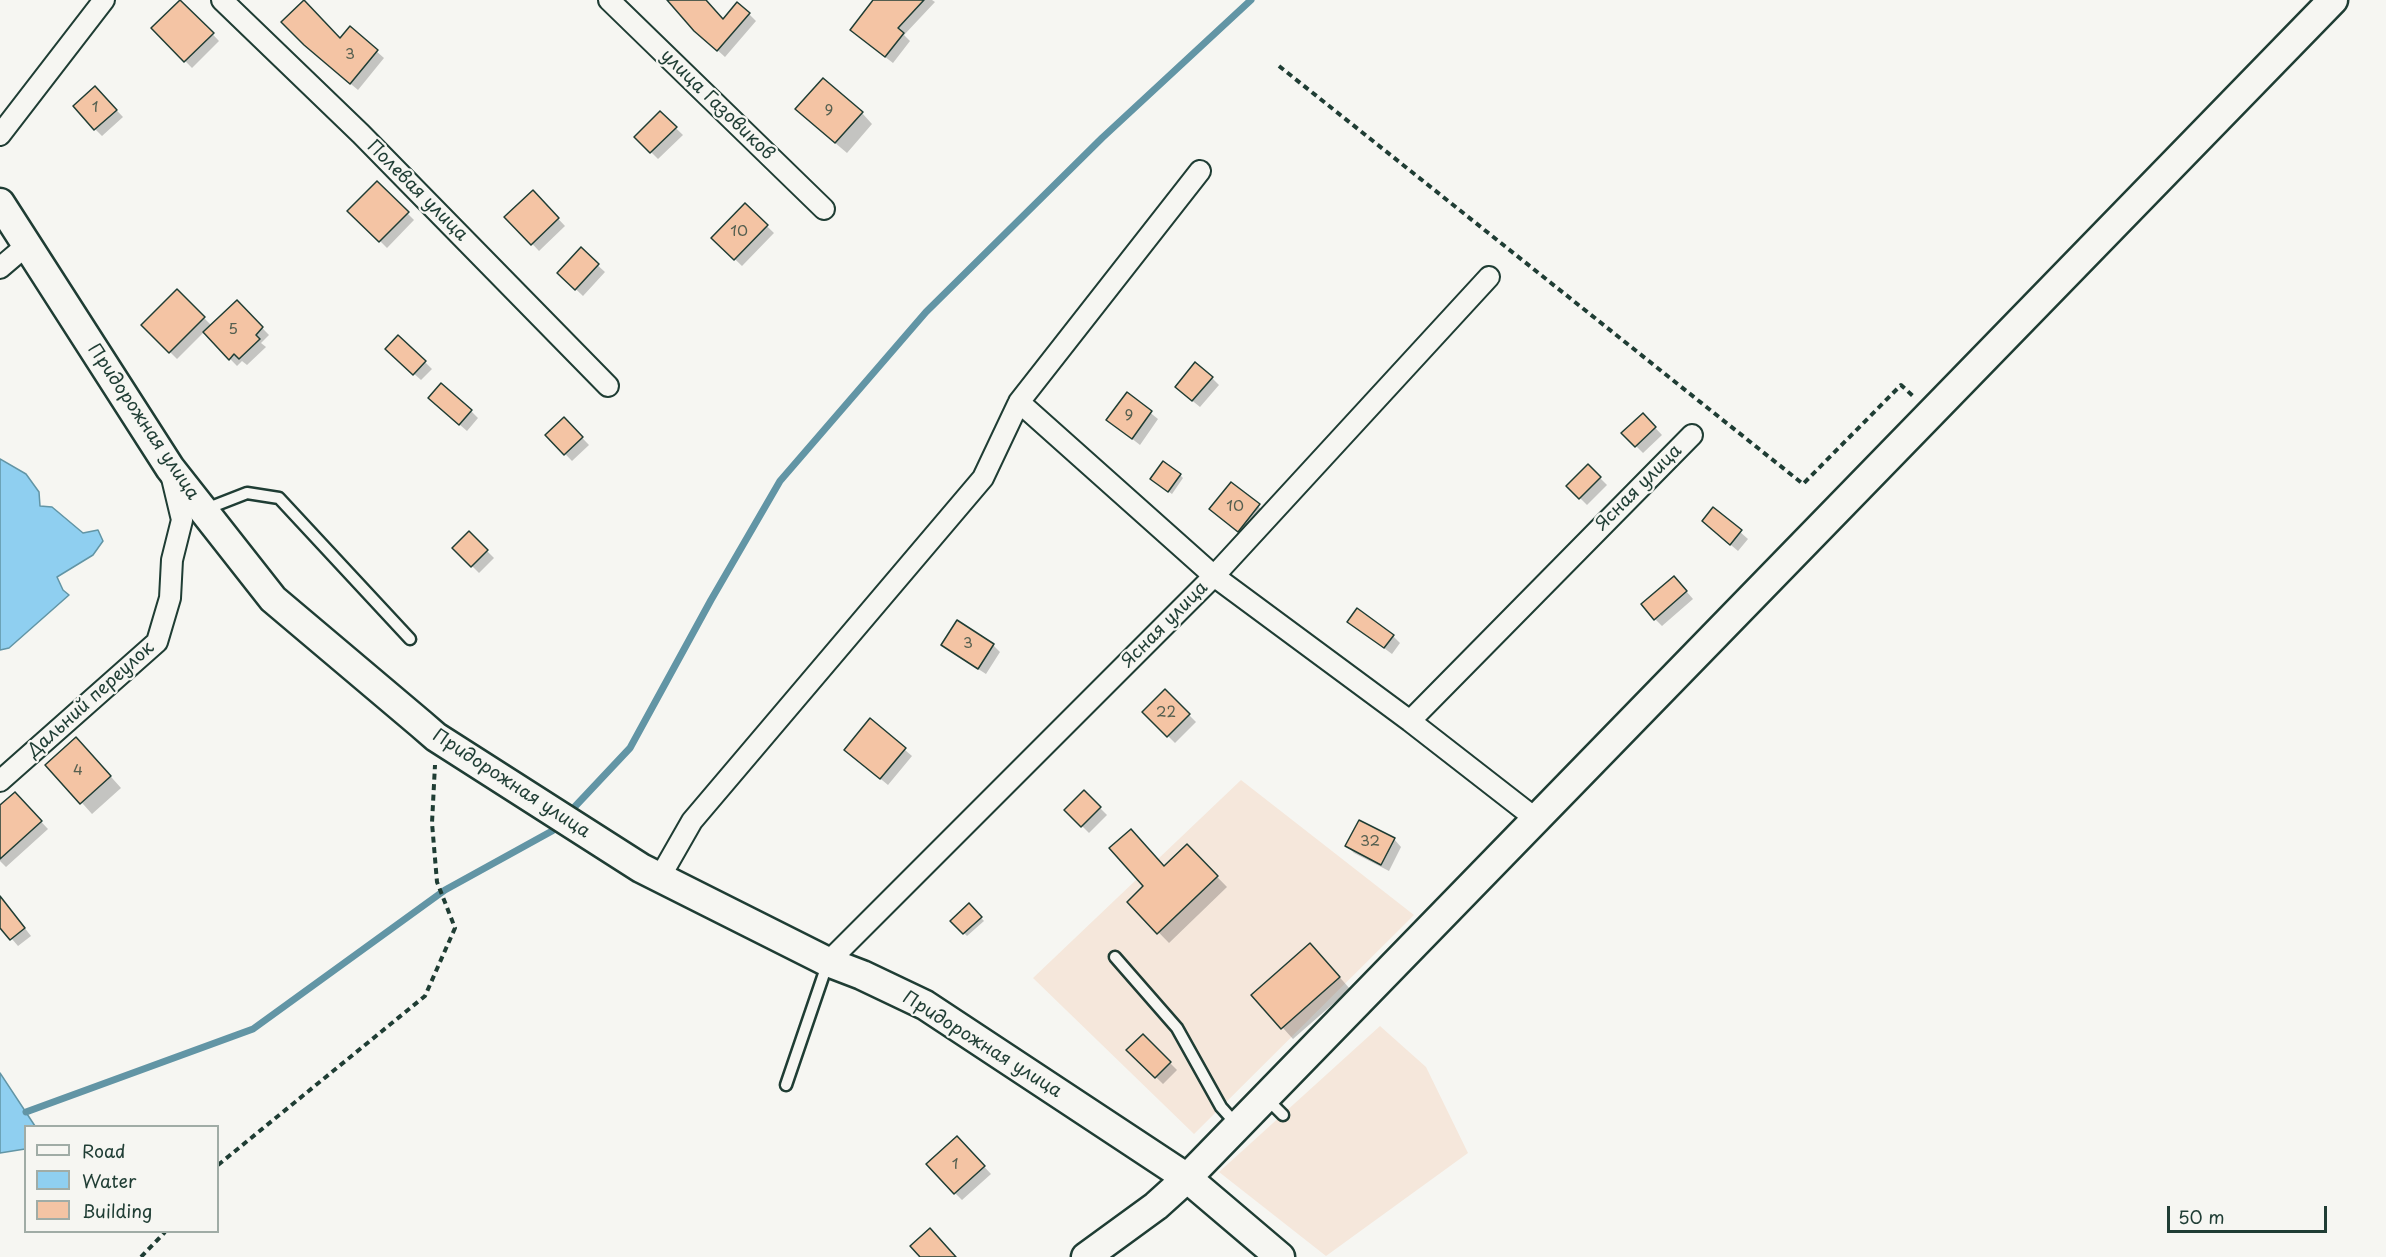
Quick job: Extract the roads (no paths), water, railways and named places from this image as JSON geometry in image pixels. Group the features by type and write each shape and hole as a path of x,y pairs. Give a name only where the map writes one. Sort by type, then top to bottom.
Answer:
{"street":[{"path":"0,135 104,0"},
{"name":"Полевая улица","path":"222,0 361,134 608,386"},
{"name":"улица Газовиков","path":"609,0 824,209"},
{"path":"1086,1257 1156,1206 1238,1126 1274,1106 1536,819 2333,0"},
{"path":"660,877 692,821 983,478 1019,402 1200,171"},
{"name":"Придорожная улица","path":"0,203 170,468 273,599 436,736 641,868 828,962 862,975 925,1005 1187,1178 1280,1257"},
{"path":"0,268 27,245"},
{"name":"Ясная улица","path":"828,962 1214,576 1489,277"},
{"path":"1019,402 1214,576 1410,721 1536,819"},
{"name":"Ясная улица","path":"1410,721 1692,435"},
{"name":"Дальний переулок","path":"0,782 157,642 170,598 172,560 182,520 170,468"}],"lane":[{"path":"203,511 247,494 279,498 410,639"},
{"path":"1115,957 1177,1028 1221,1107 1238,1126"},
{"path":"786,1085 828,962"}],"water":[{"path":"0,459 26,474 39,492 40,506 52,507 83,533 98,530 103,541 93,555 57,577 63,590 69,595 9,648 0,650"},
{"path":"0,1073 34,1125 24,1125 24,1149 0,1153"}],"waterway":[{"path":"567,815 630,748 711,600 780,481 926,312 1102,138 1251,0"},
{"path":"26,1112 253,1029 445,890 552,831 560,823"}]}
